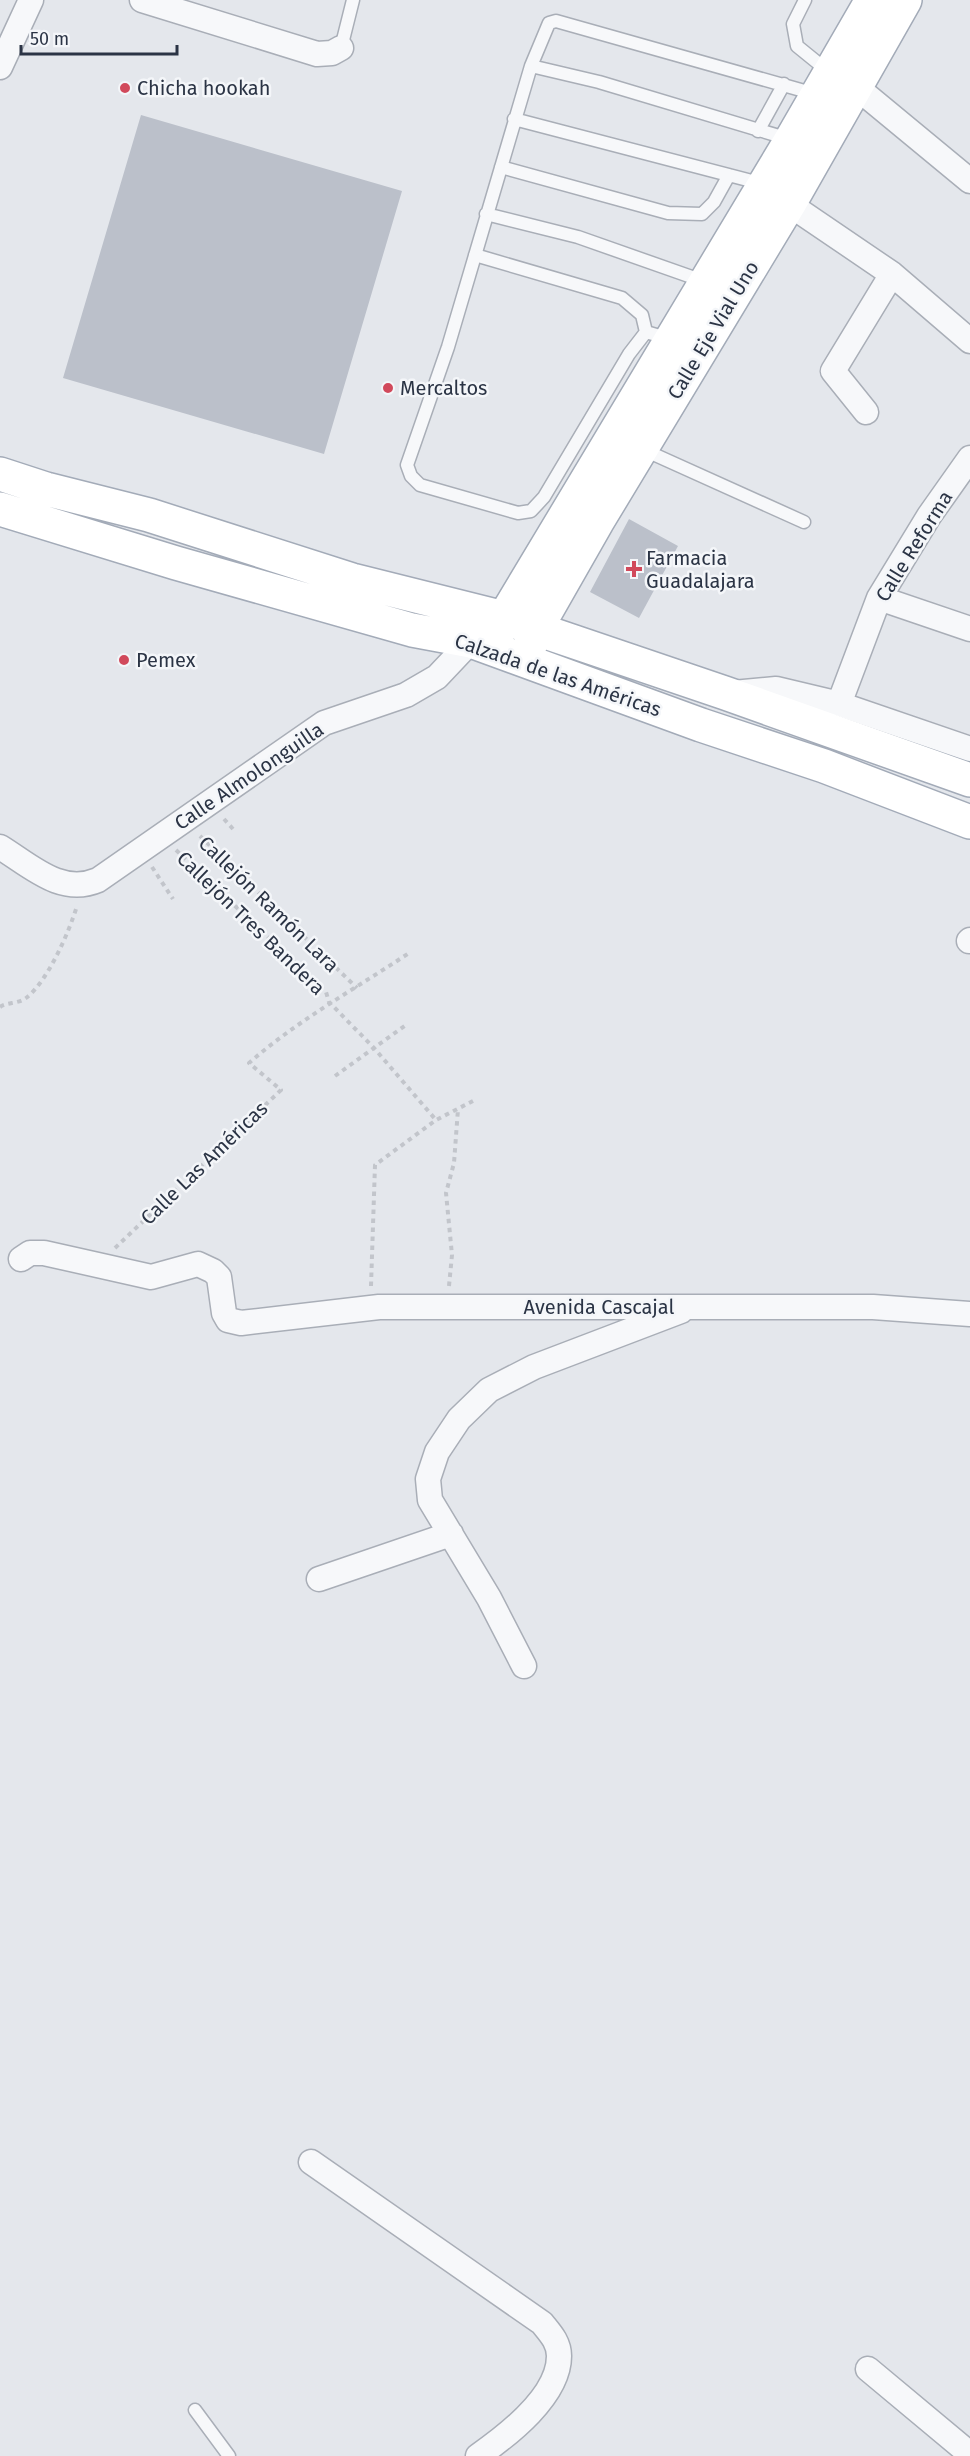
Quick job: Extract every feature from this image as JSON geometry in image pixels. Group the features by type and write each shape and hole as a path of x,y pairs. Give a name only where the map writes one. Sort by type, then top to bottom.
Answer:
{"main road":[{"name":"Calle Eje Vial Uno","path":"525,661 536,629 641,448 719,288 777,194 834,84 872,0"},
{"name":"Calle Eje Vial Uno","path":"777,194 791,140 834,84 905,0"},
{"name":"Calle Eje Vial Uno","path":"487,630 659,335 719,288"},
{"name":"Calzada de las Américas","path":"0,474 46,489 149,515 352,580 487,630 525,661 701,725 824,766 970,822"},
{"name":"Calzada de las Américas","path":"0,509 176,563 412,630 536,629 970,780"}],"street":[{"path":"0,67 31,0"},
{"path":"142,0 317,54 332,53 342,48"},
{"path":"834,84 970,181"},
{"path":"777,194 892,274 970,341"},
{"path":"866,412 833,371 892,274"},
{"name":"Calle Reforma","path":"839,704 879,598 929,516 970,458"},
{"path":"879,598 970,629"},
{"name":"Calle Almolonguilla","path":"84,886 98,880 324,723 406,695 437,677 487,630"},
{"path":"725,693 776,689 839,704 970,749"},
{"path":"0,847 66,885 84,886"},
{"path":"21,1259 30,1253 44,1253 97,1265"},
{"name":"Avenida Cascajal","path":"97,1265 151,1277 198,1264 213,1271 219,1277 224,1313 228,1320 241,1323 370,1308 448,1306 873,1307 970,1314"},
{"path":"524,1666 489,1598 430,1500 428,1479 437,1452 466,1412 489,1390 534,1368 601,1341 641,1329 689,1307"},
{"path":"319,1579 451,1534"},
{"path":"311,2162 542,2323 555,2338 559,2356 554,2376 536,2406 508,2435 478,2456"},
{"path":"868,2369 970,2454"}],"lane":[{"path":"342,48 353,0"},
{"path":"805,0 793,24 797,46 834,84"},
{"path":"475,255 622,298 642,315 659,335 629,354 563,470 544,498 531,511 518,513 420,485 411,476 407,465 448,347 514,119 531,66 549,23 556,21 784,84 834,84"},
{"path":"531,66 599,82 791,140"},
{"path":"758,131 784,84"},
{"path":"514,119 729,175 777,194"},
{"path":"501,167 668,213 702,214 714,202 729,175"},
{"path":"486,214 578,237 719,288"},
{"path":"641,448 804,522"},
{"path":"195,2410 229,2456"}],"path":[{"name":"Callejón Ramón Lara","path":"182,820 357,988"},
{"name":"Callejón Tres Bandera","path":"160,835 326,992 329,1002 374,1048 436,1120"},
{"path":"141,849 173,899"},
{"path":"0,1007 23,1000 45,975 74,918 84,886"},
{"path":"329,1002 357,988 410,953"},
{"name":"Calle Las Américas","path":"97,1265 281,1090 249,1063 266,1048 319,1013 329,1002"},
{"path":"335,1076 406,1025"},
{"path":"370,1308 375,1165 436,1120 473,1101"},
{"path":"448,1306 452,1255 446,1193 454,1163 458,1108"}],"building":[{"path":"141,115 402,191 324,454 63,378"},
{"name":"Farmacia Guadalajara","path":"629,519 678,546 639,618 590,592"}],"place":[{"name":"Chicha hookah","path":"125,88"},
{"name":"Mercaltos","path":"388,388"},
{"name":"Farmacia Guadalajara","path":"634,569"},
{"name":"Pemex","path":"124,660"}]}
